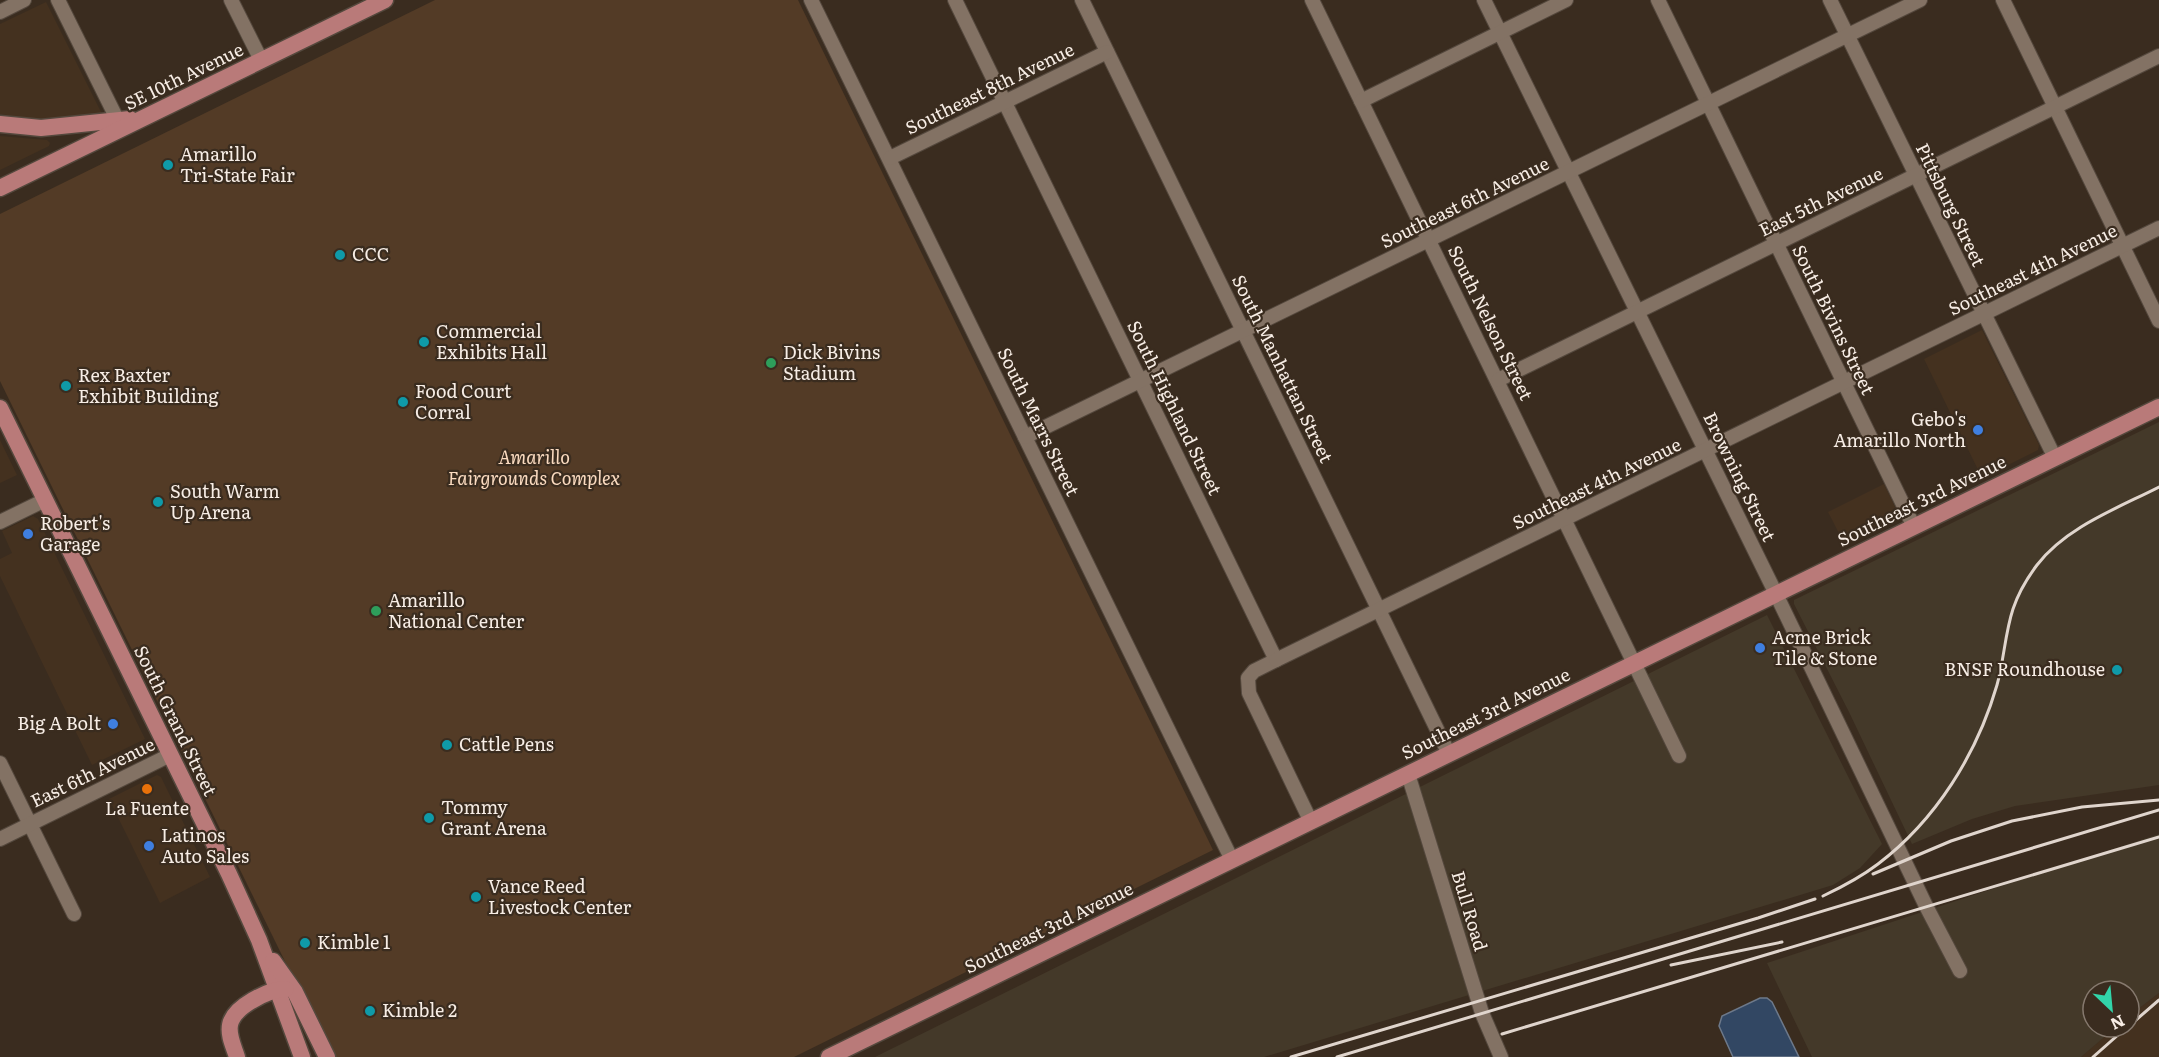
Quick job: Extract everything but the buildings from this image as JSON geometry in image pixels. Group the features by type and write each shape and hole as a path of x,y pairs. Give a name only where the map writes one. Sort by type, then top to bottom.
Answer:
{"main road":[{"name":"SE 10th Avenue","path":"0,188 70,154 120,125 149,116 384,0"},
{"path":"0,124 41,128 120,125"},
{"path":"41,128 59,135 70,154"},
{"name":"Southeast 3rd Avenue","path":"829,1057 2159,407"},
{"name":"South Grand Street","path":"0,408 229,874 259,940 302,1057"},
{"path":"259,940 295,992 327,1057"},
{"path":"237,1057 230,1036 230,1024 235,1014 255,999 277,990 285,989 295,992"}],"street":[{"path":"0,12 24,0"},
{"path":"58,0 120,125"},
{"path":"231,0 261,60"},
{"name":"South Marrs Street","path":"812,0 1232,860"},
{"name":"South Highland Street","path":"955,0 1276,660"},
{"name":"South Manhattan Street","path":"1082,0 1449,754"},
{"name":"South Nelson Street","path":"1312,0 1679,756"},
{"name":"Browning Street","path":"1484,0 1776,594 1926,906 1960,971"},
{"path":"1361,101 1566,0"},
{"name":"South Bivins Street","path":"1658,0 1914,526"},
{"name":"Pittsburg Street","path":"1830,0 2055,458"},
{"name":"Southeast 6th Avenue","path":"1025,437 1920,0"},
{"path":"2003,0 2159,321"},
{"name":"Southeast 8th Avenue","path":"890,158 1107,52"},
{"name":"East 5th Avenue","path":"1498,380 2159,56"},
{"name":"Southeast 4th Avenue","path":"1276,660 2159,228"},
{"path":"0,522 45,500"},
{"path":"1276,660 1254,671 1248,678 1249,693 1311,822"},
{"name":"East 6th Avenue","path":"0,839 170,755"},
{"path":"0,763 74,914"},
{"name":"Bull Road","path":"1408,774 1482,1013 1501,1057"}],"shaded area":[{"path":"46,2 101,116 40,120 0,114 0,24"},
{"path":"0,136 47,140 50,143 49,146 0,170"},
{"path":"1982,330 2039,445 2038,450 1982,478 1924,359"},
{"path":"2159,422 2159,785 2015,806 1972,819 1912,844 1794,600"},
{"path":"0,440 17,475 0,483"},
{"path":"1884,484 1899,515 1897,520 1845,545 1828,512"},
{"path":"33,516 38,519 145,739 92,765 0,576 0,559 12,553 2,531"},
{"path":"1767,615 1882,844 1860,868 1833,885 1264,1057 875,1057"},
{"path":"157,775 161,777 210,877 160,903 109,799"},
{"path":"2159,834 2159,993 2141,1007 2141,979 2081,979 2081,1039 2102,1039 2081,1057 1812,1057 1767,963"},
{"path":"2159,993 2159,1057 2081,1057 2102,1039 2141,1039 2141,1007"}],"green space":[{"name":"Amarillo Fairgrounds Complex","path":"435,0 798,0 1213,850 794,1057 332,1057 0,381 0,214"}],"water":[{"path":"1760,998 1767,998 1772,1002 1799,1057 1733,1057 1719,1026 1722,1016"}],"railway":[{"path":"1823,896 1865,873 1899,847 1936,806 1952,784 1989,711 1997,685 2013,609 2037,565 2049,552 2078,529 2159,487"},
{"path":"1873,874 1951,841 2012,821 2082,807 2159,800"},
{"path":"1337,1057 2159,810"},
{"path":"1502,1034 2159,837"},
{"path":"1291,1057 1815,899"},
{"path":"1671,965 1782,942"},
{"path":"2141,1016 2159,1000"},
{"path":"2093,1057 2113,1039"}],"place":[{"name":"Amarillo Tri-State Fair","path":"168,165"},
{"name":"CCC","path":"340,255"},
{"name":"Commercial Exhibits Hall","path":"424,342"},
{"name":"Dick Bivins Stadium","path":"771,363"},
{"name":"Rex Baxter Exhibit Building","path":"66,386"},
{"name":"Food Court Corral","path":"403,402"},
{"name":"Gebo's Amarillo North","path":"1978,430"},
{"name":"South Warm Up Arena","path":"158,502"},
{"name":"Robert's Garage","path":"28,534"},
{"name":"Amarillo National Center","path":"376,611"},
{"name":"Acme Brick Tile & Stone","path":"1760,648"},
{"name":"BNSF Roundhouse","path":"2117,670"},
{"name":"Big A Bolt","path":"113,724"},
{"name":"Cattle Pens","path":"447,745"},
{"name":"La Fuente","path":"147,789"},
{"name":"Tommy Grant Arena","path":"429,818"},
{"name":"Latinos Auto Sales","path":"149,846"},
{"name":"Vance Reed Livestock Center","path":"476,897"},
{"name":"Kimble 1","path":"305,943"},
{"name":"Kimble 2","path":"370,1011"}]}
